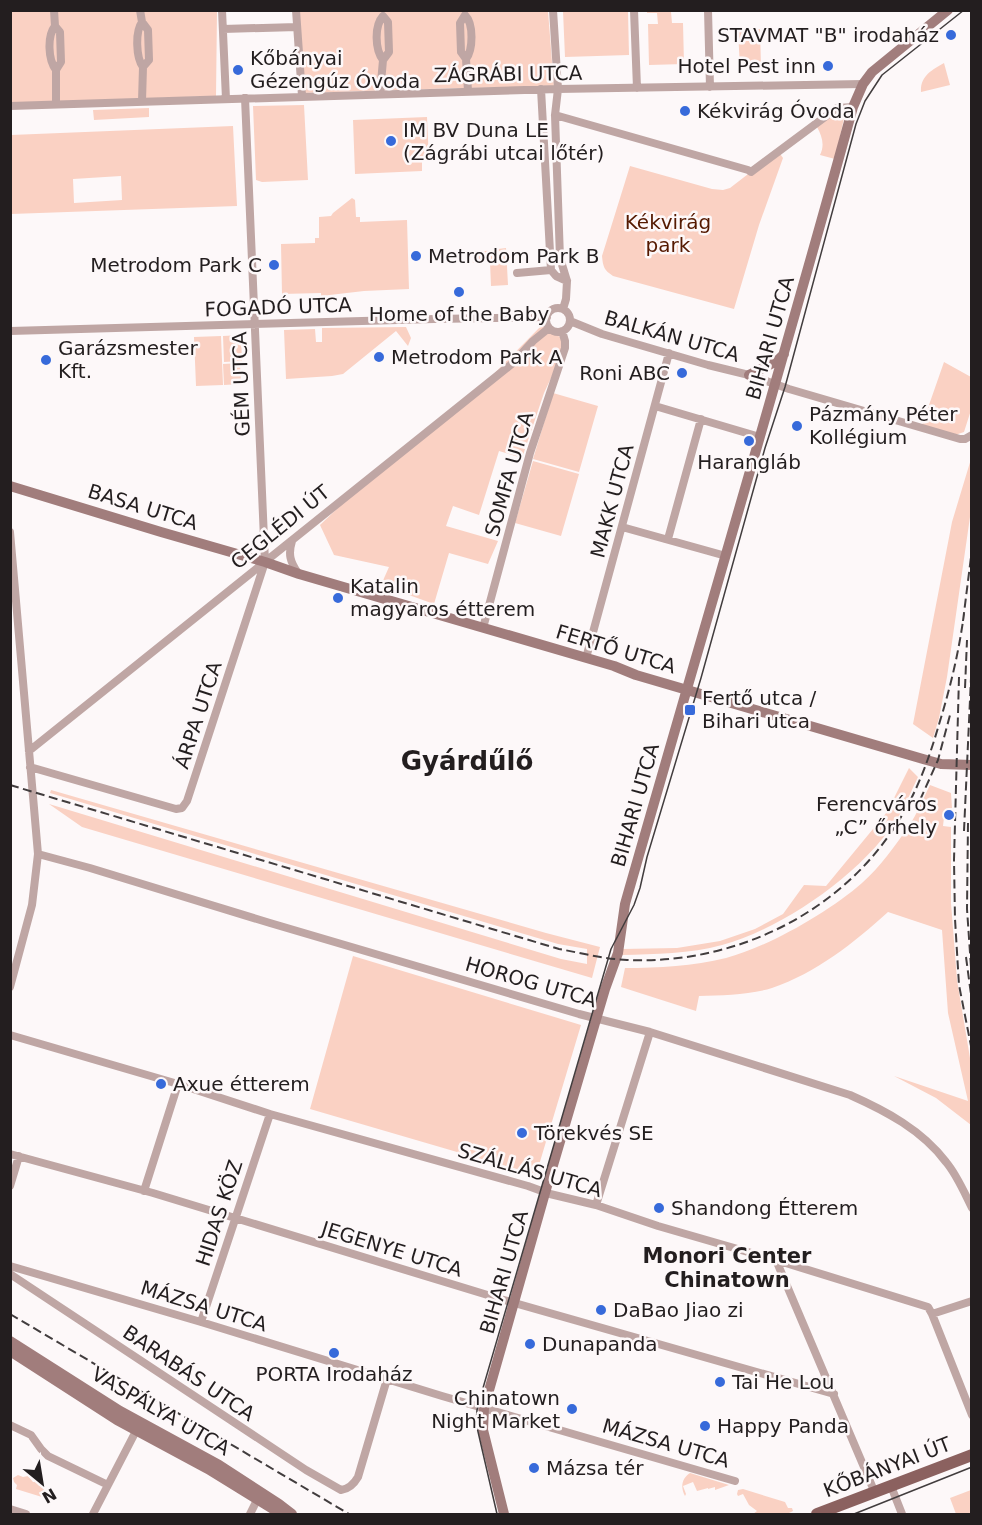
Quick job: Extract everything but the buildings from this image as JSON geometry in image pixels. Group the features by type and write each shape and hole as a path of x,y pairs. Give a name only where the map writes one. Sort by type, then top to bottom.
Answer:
{"main road":[{"name":"KŐBÁNYAI ÚT","path":"817,1515 972,1455"}],"street":[{"path":"54,10 55,26 60,32 61,62 56,70 56,104"},
{"path":"140,10 142,22 148,30 148,60 143,67 142,101"},
{"path":"222,10 226,99"},
{"path":"296,10 302,96"},
{"path":"553,10 558,89 555,115 560,258 567,281 563,309"},
{"path":"634,10 637,88"},
{"path":"708,10 710,87"},
{"path":"555,115 751,172 837,108 853,107 863,84 872,72 948,10"},
{"path":"380,94 383,60 388,52 388,22 383,13"},
{"path":"465,13 470,22 471,52 466,59 468,91"},
{"path":"223,29 297,27"},
{"name":"ZÁGRÁBI UTCA","path":"10,106 541,89 863,84"},
{"path":"541,89 551,270 556,276 567,281"},
{"name":"GÉM UTCA","path":"243,632 265,561 245,98"},
{"name":"BIHARI UTCA","path":"504,1515 483,1430 484,1408 513,1303 618,953 625,904 853,107"},
{"path":"518,273 551,270"},
{"path":"555,308 563,309 570,321 568,327 555,332 549,328 546,322 547,317 555,308"},
{"name":"FOGADÓ UTCA","path":"10,331 547,317"},
{"name":"BALKÁN UTCA","path":"570,321 602,334 749,375 960,439 972,435"},
{"name":"CEGLÉDI ÚT","path":"29,751 513,363 549,328"},
{"name":"SOMFA UTCA","path":"483,628 530,453 563,355 565,341 562,331"},
{"name":"MAKK UTCA","path":"586,658 669,353"},
{"path":"749,375 777,361 784,354"},
{"path":"655,406 760,437"},
{"path":"668,539 701,419"},
{"name":"BASA UTCA","path":"10,486 265,561 299,574"},
{"path":"622,526 726,556"},
{"path":"10,532 38,854 32,905 10,987"},
{"path":"292,541 291,561 299,574"},
{"name":"FERTŐ UTCA","path":"299,574 923,759 941,764 972,765"},
{"name":"ÁRPA UTCA","path":"30,767 176,809 182,808 187,801 243,632"},
{"name":"HOROG UTCA","path":"38,854 597,1019 650,1032 850,1095 881,1109 932,1145 950,1166 972,1208"},
{"path":"596,1205 650,1032"},
{"name":"SZÁLLÁS UTCA","path":"10,1035 178,1084 270,1114 596,1205 658,1227 776,1260 928,1307 932,1314"},
{"path":"144,1191 178,1084"},
{"name":"HIDAS KÖZ","path":"201,1322 270,1114"},
{"path":"10,1186 14,1155"},
{"name":"JEGENYE UTCA","path":"14,1155 144,1191 513,1303 834,1394"},
{"path":"776,1260 875,1493"},
{"name":"MÁZSA UTCA","path":"10,1266 387,1379"},
{"path":"25,1284 29,1271"},
{"name":"BARABÁS UTCA","path":"10,1274 306,1470 340,1490 346,1490 358,1477 387,1379"},
{"path":"972,1301 932,1314 972,1414"},
{"name":"VASPÁLYA UTCA","path":"10,1341 139,1427"},
{"name":"VASPÁLYA UTCA","path":"10,1351 87,1401 170,1444 208,1469 279,1504 292,1515"},
{"path":"387,1379 484,1408"},
{"name":"MÁZSA UTCA","path":"484,1408 735,1481"},
{"path":"10,1425 31,1435 48,1456 108,1485"},
{"path":"93,1515 139,1427"},
{"path":"891,1486 902,1515"},
{"path":"250,1515 260,1496"},
{"name":"VASPÁLYA UTCA","path":"260,1496 281,1515"},
{"path":"10,1509 27,1515"}],"green space":[{"path":"10,11 217,11 216,96 11,103"},
{"path":"299,11 548,11 554,87 302,93"},
{"path":"563,11 628,11 629,55 565,57"},
{"path":"647,11 682,11 671,12 672,23 683,23 684,64 649,65 648,24 658,24 657,13 647,13"},
{"path":"760,29 761,67 740,68 738,30"},
{"path":"944,63 950,85 921,92 925,78"},
{"path":"304,105 308,180 262,182 256,180 253,106"},
{"path":"149,108 149,117 94,120 93,110"},
{"path":"837,111 842,113 844,118 835,159 820,155 822,141 817,127"},
{"name":"IM BV Duna LE (Zágrábi utcai lőtér)","path":"427,117 429,161 422,161 422,171 355,174 353,120"},
{"path":"233,126 237,206 11,214 11,135","holes":["121,176 122,200 74,203 73,179"]},
{"name":"Kékvirág park","path":"778,151 783,158 759,225 734,309 613,276 606,270 602,256 630,166 723,190 730,188"},
{"path":"352,198 355,200 356,217 360,217 360,222 407,220 409,289 321,296 321,293 282,294 281,244 315,243 315,238 319,238 319,217 331,216"},
{"path":"506,248 508,285 491,286 490,262 473,263 472,252"},
{"path":"543,324 565,341 565,348 544,393 522,458 499,451 479,515 453,506 446,526 498,541 488,564 449,553 434,604 381,585 389,567 334,555 320,525 364,483 468,400"},
{"path":"406,327 411,338 408,346 396,331 343,374 286,379 284,330 315,329 316,342 322,342 322,328"},
{"path":"241,335 242,361 224,362 223,336"},
{"path":"221,336 223,385 196,386 194,337"},
{"path":"944,362 971,377 971,410 964,432 955,435 922,425"},
{"path":"240,363 241,384 224,385 223,364"},
{"path":"553,393 598,406 579,472 533,459"},
{"path":"971,459 971,510 947,677 933,738 913,724 952,522"},
{"path":"533,461 579,474 561,536 515,523"},
{"path":"909,768 918,777 900,814 885,835 846,876 797,911 746,937 722,945 685,952 622,955 622,949 677,948 720,941 755,929 783,914 804,885 826,886 887,812"},
{"path":"930,785 951,793 952,808 945,809 943,826 951,827 951,903 957,980 971,1064 971,1125 936,1098 894,1076 968,1101 948,1013 942,930 888,912 848,946 804,974 772,988 754,992 699,996 696,1011 621,987 625,968 676,966 726,958 760,946 816,917 862,883 875,870 912,821"},
{"path":"51,790 600,947 592,978 82,827 49,804 561,959 587,964 587,949 558,944 50,793"},
{"path":"353,956 581,1025 536,1175 310,1109"},
{"path":"690,1473 729,1485 715,1490 715,1487 697,1491 693,1482 683,1486 685,1477"},
{"path":"18,1475 28,1476 33,1482 43,1487 45,1490 42,1497 16,1489 17,1485 13,1478"},
{"path":"743,1489 785,1502 793,1511 787,1514 753,1514 757,1511 749,1505 743,1494 738,1496 737,1494 738,1490"},
{"path":"971,1490 971,1513 956,1514 950,1498"}],"tram line":[{"path":"497,1514 476,1423 477,1410 611,949 634,905 640,888 765,448 785,387 856,124 865,101 882,75 964,10"},
{"path":"854,1514 972,1467"}],"railway":[{"path":"963,621 972,549"},
{"path":"10,785 559,949 627,960 669,959 710,953 750,941 787,924 822,902 854,876 882,845 905,810 921,778 944,708 964,614"},
{"path":"965,688 967,640"},
{"path":"959,677 954,860 955,919 959,985 972,1051"},
{"path":"964,831 971,678"},
{"path":"920,800 938,760 950,715"},
{"path":"968,823 967,909 971,967"},
{"path":"966,957 972,1002"},
{"path":"10,1314 349,1514"}],"place":[{"name":"STAVMAT \"B\" irodaház","path":"951,35"},
{"name":"Hotel Pest inn","path":"828,66"},
{"name":"Kőbányai Gézengúz Óvoda","path":"238,70"},
{"name":"Kékvirág Óvoda","path":"685,111"},
{"name":"IM BV Duna LE (Zágrábi utcai lőtér)","path":"391,141"},
{"name":"Metrodom Park B","path":"416,256"},
{"name":"Metrodom Park C","path":"274,265"},
{"name":"Home of the Baby","path":"459,292"},
{"name":"Metrodom Park A","path":"379,357"},
{"name":"Garázsmester Kft.","path":"46,360"},
{"name":"Roni ABC","path":"682,373"},
{"name":"Pázmány Péter Kollégium","path":"797,426"},
{"name":"Harangláb","path":"749,441"},
{"name":"Katalin magyaros étterem","path":"338,598"},
{"name":"Fertő utca / Bihari utca","path":"690,710"},
{"name":"Ferencváros „C” őrhely","path":"949,815"},
{"name":"Axue étterem","path":"161,1084"},
{"name":"Törekvés SE","path":"522,1133"},
{"name":"Shandong Étterem","path":"659,1208"},
{"name":"DaBao Jiao zi","path":"601,1310"},
{"name":"Dunapanda","path":"530,1344"},
{"name":"PORTA Irodaház","path":"334,1353"},
{"name":"Tai He Lou","path":"720,1382"},
{"name":"Chinatown Night Market","path":"572,1409"},
{"name":"Happy Panda","path":"705,1426"},
{"name":"Mázsa tér","path":"534,1468"}],"district":[{"name":"Gyárdűlő","path":"467,761"},
{"name":"Monori Center Chinatown","path":"727,1268"}]}
